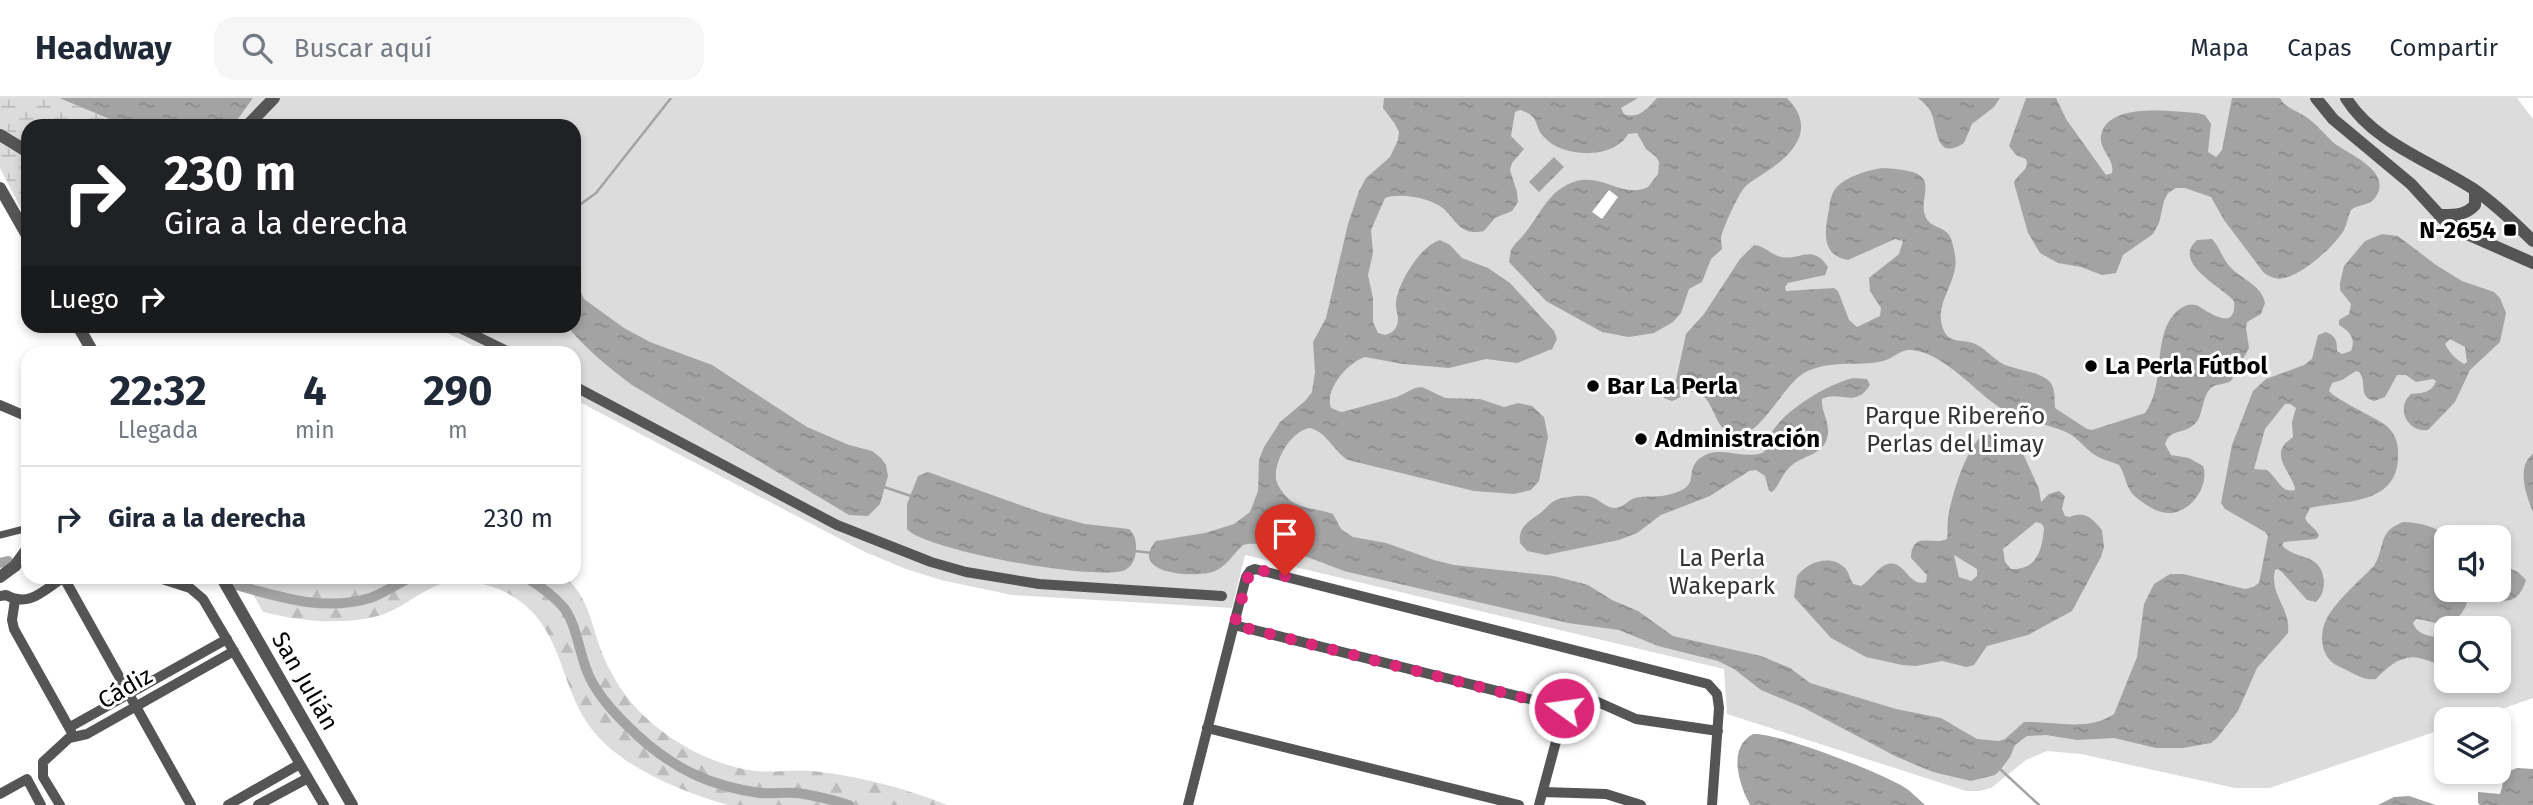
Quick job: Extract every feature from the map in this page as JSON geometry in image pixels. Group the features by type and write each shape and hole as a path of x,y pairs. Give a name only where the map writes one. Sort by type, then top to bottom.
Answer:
{"street":[{"path":"254,119 274,98"},
{"path":"2316,98 2333,119 2400,173 2439,215 2459,230 2533,263"},
{"path":"2346,98 2360,116 2388,139 2475,190 2527,230 2533,241"},
{"path":"0,135 21,148"},
{"path":"0,188 21,225"},
{"path":"2439,215 2469,211 2475,205 2475,190"},
{"path":"470,333 497,346"},
{"path":"581,390 837,525 931,562 978,574 1038,584 1222,596"},
{"path":"0,405 21,414"},
{"path":"0,535 21,530"},
{"path":"0,577 21,558"},
{"path":"1188,805 1246,578 1250,571 1255,569 1702,681 1717,694 1719,708 1712,805"},
{"path":"0,596 6,595 23,601 54,584"},
{"path":"67,584 191,805"},
{"path":"178,584 190,588 199,595 324,805"},
{"name":"San Julián","path":"225,584 352,805"},
{"path":"15,600 12,621 14,629 70,727 69,738"},
{"path":"1234,625 1564,708"},
{"name":"Cádiz","path":"70,727 227,639"},
{"name":"Cádiz","path":"60,805 43,777 41,765 45,758 69,738 87,734 234,650"},
{"path":"1539,805 1564,708 1572,696 1582,695 1636,719 1718,732"},
{"path":"1208,728 1519,805"},
{"path":"228,805 300,765"},
{"path":"258,805 308,778"},
{"path":"0,794 27,779 41,805"},
{"path":"1543,792 1606,794 1641,805"}],"green space":[{"path":"0,98 59,98 109,119 21,119 21,208 0,168"},
{"name":"Parque Ribereño Perlas del Limay","path":"253,98 2517,98 2533,119 2533,698 2507,707 2434,707 2434,732 2270,788 2235,788 2081,754 2047,751 2026,760 1991,788 1966,791 1727,714 1724,669 1245,555 1232,608 1012,595 941,580 906,569 865,552 581,403 581,346 474,346 447,333 581,333 581,119 238,119"},
{"path":"247,584 443,584 382,615 360,619 318,621 263,612"},
{"path":"481,584 572,584 585,605 604,658 620,688 643,715 694,752 724,764 755,771 813,771 864,779 947,805 728,805 648,774 611,749 596,734 575,700 546,631 521,602 495,588"}],"water":[{"path":"59,98 253,98 238,119 109,119"},
{"path":"1384,98 1638,98 1621,108 1624,114 1634,115 1642,112 1657,98 1787,98 1796,109 1801,130 1793,149 1744,188 1724,228 1722,249 1711,259 1702,282 1689,289 1681,313 1673,322 1654,333 1629,337 1602,332 1546,301 1509,262 1515,244 1560,189 1573,182 1585,180 1627,190 1648,187 1658,174 1659,162 1646,149 1637,133 1628,134 1612,148 1600,152 1575,152 1552,144 1527,112 1515,112 1511,136 1524,149 1512,163 1510,170 1518,202 1512,211 1495,218 1484,231 1465,230 1439,205 1424,199 1407,196 1385,198 1371,230 1373,253 1368,275 1373,298 1373,322 1378,333 1385,335 1395,329 1398,319 1396,302 1406,275 1425,249 1440,240 1450,245 1462,258 1488,268 1510,283 1554,331 1557,339 1552,349 1517,363 1486,359 1449,368 1365,357 1345,371 1334,385 1331,408 1346,411 1422,387 1445,398 1480,399 1504,407 1518,403 1532,406 1544,417 1548,437 1539,481 1531,490 1514,494 1474,491 1348,460 1326,438 1310,428 1290,440 1278,463 1276,479 1286,496 1300,506 1333,514 1341,529 1353,537 1386,543 1454,565 1554,576 1588,585 1612,600 1638,611 1673,636 1761,656 1790,668 1810,683 1896,709 1941,718 1977,739 2005,739 2024,722 2082,724 2093,723 2114,714 2137,657 2144,604 2154,584 2170,574 2183,574 2245,589 2259,583 2268,536 2225,509 2221,503 2232,445 2253,391 2266,379 2304,365 2312,359 2318,335 2326,332 2332,335 2337,351 2342,354 2351,351 2351,336 2339,325 2339,320 2349,314 2351,304 2340,290 2340,283 2344,266 2365,241 2382,234 2398,236 2462,281 2494,292 2500,298 2506,313 2500,342 2470,370 2455,402 2428,430 2415,428 2410,424 2404,406 2411,394 2426,392 2432,388 2436,381 2433,379 2416,382 2406,375 2397,375 2385,397 2374,401 2364,393 2359,372 2332,383 2329,391 2391,431 2398,447 2395,473 2388,485 2366,498 2310,508 2305,518 2319,536 2316,539 2284,542 2282,545 2287,550 2318,565 2324,581 2322,593 2316,602 2307,600 2282,572 2275,570 2275,587 2286,616 2288,633 2257,668 2238,711 2217,738 2211,743 2183,748 2156,748 2114,738 2077,740 2046,735 2027,736 2015,745 2010,757 1995,775 1971,781 1933,772 1897,757 1804,708 1761,690 1734,669 1718,661 1658,646 1619,630 1568,623 1348,572 1267,545 1243,545 1223,566 1206,573 1180,574 1157,567 1150,561 1149,552 1156,541 1205,533 1234,524 1250,512 1258,491 1259,460 1264,447 1280,422 1312,392 1315,372 1313,342 1326,318 1348,224 1359,191 1366,178 1390,157 1398,140 1399,132 1383,108","holes":["2450,339 2465,347 2467,362 2464,364 2453,356 2445,344","2285,404 2296,408 2292,422 2293,437 2281,450 2283,462 2294,485 2295,490 2290,491 2267,470 2254,469 2265,429"]},
{"path":"1918,98 2000,98 1994,107 1972,124 1964,143 1948,148 1943,146 1937,136 1930,110"},
{"path":"2026,98 2056,98 2066,119 2106,175 2112,173 2112,168 2102,146 2101,136 2106,125 2115,118 2142,111 2205,115 2211,124 2208,152 2216,157 2222,150 2232,98 2280,98 2288,107 2314,123 2334,143 2367,165 2379,180 2379,188 2373,201 2351,210 2340,237 2326,251 2309,266 2279,279 2264,273 2224,220 2211,197 2185,188 2176,188 2168,193 2164,201 2159,223 2153,234 2123,255 2116,273 2102,275 2081,267 2058,263 2040,253 2028,233 2014,183 2027,163 2026,159 2016,155 2009,146"},
{"path":"1554,157 1564,167 1539,192 1529,182"},
{"path":"1882,168 1913,172 1923,178 1924,211 1927,219 1946,232 1951,239 1955,265 1941,313 1941,323 1947,336 1979,346 2005,365 2046,379 2053,388 2055,408 2087,429 2092,430 2145,413 2156,388 2164,334 2168,322 2178,310 2196,305 2220,317 2231,317 2234,301 2201,274 2190,257 2191,249 2197,240 2212,239 2231,268 2259,291 2265,303 2261,314 2247,322 2249,348 2231,381 2211,388 2195,423 2172,434 2165,444 2171,455 2189,458 2203,466 2204,482 2191,504 2184,509 2168,513 2152,508 2131,491 2119,465 2098,457 2066,432 2004,410 1946,364 1935,357 1912,350 1883,361 1823,366 1804,373 1788,387 1765,418 1748,432 1739,435 1730,434 1723,429 1706,398 1699,393 1691,392 1672,401 1664,398 1676,380 1686,334 1704,314 1740,259 1754,245 1781,257 1811,254 1828,267 1825,275 1788,283 1786,291 1834,288 1838,291 1849,320 1857,327 1880,316 1881,308 1870,291 1869,278 1899,254 1903,241 1895,239 1848,260 1833,253 1829,247 1826,225 1830,201 1836,188 1851,177"},
{"path":"581,292 584,299 624,328 650,342 712,365 807,427 849,445 872,451 886,465 888,476 880,504 868,516 849,515 632,385 574,333 581,333"},
{"path":"1853,378 1867,379 1870,385 1853,398 1835,396 1822,399 1828,429 1823,447 1793,464 1772,492 1769,491 1765,476 1756,470 1749,471 1710,496 1661,515 1637,533 1619,540 1546,555 1527,551 1520,543 1525,526 1556,500 1587,496 1609,507 1619,507 1635,498 1663,496 1685,488 1689,484 1695,464 1706,454 1762,453 1776,426 1795,408 1831,386"},
{"path":"1985,434 2004,438 2021,449 2039,489 2041,502 2049,494 2059,491 2065,496 2062,509 2065,516 2084,515 2091,518 2102,530 2104,547 2101,557 2072,611 2028,635 1987,646 1974,665 1967,667 1942,661 1916,666 1902,665 1866,657 1831,638 1794,597 1797,576 1813,563 1827,560 1840,564 1853,584 1861,586 1888,564 1899,566 1915,581 1926,582 1927,575 1911,558 1912,549 1919,542 1947,539 1948,518 1956,485 1966,459 1978,439","holes":["2036,522 2044,528 2037,557 2027,566 2011,569 2005,562 2003,549","1954,555 1977,569 1977,576 1971,581 1959,577"]},
{"path":"2533,454 2533,512 2525,489 2524,473 2528,459"},
{"path":"928,472 1040,512 1085,524 1129,529 1136,542 1134,561 1125,570 1109,573 1082,572 1012,562 944,546 920,537 907,529 907,504 918,476"},
{"path":"2403,522 2434,528 2434,602 2467,603 2459,616 2434,616 2434,622 2416,619 2413,623 2418,631 2434,636 2434,662 2407,658 2390,666 2376,679 2366,679 2332,662 2324,649 2322,633 2327,617 2337,604 2374,566 2383,540 2395,526"},
{"path":"2511,569 2526,580 2511,600"},
{"path":"1753,734 1806,746 1852,763 1904,787 1925,805 1750,805 1739,777 1738,757 1745,740"},
{"path":"2533,769 2533,805 2478,803 2478,792 2500,794 2502,784 2511,784 2513,770"},
{"path":"2409,796 2436,805 2378,805 2394,797"}],"pier":[{"path":"1609,190 1618,197 1602,219 1592,212"}],"waterway":[{"path":"581,204 596,193 671,98"},
{"path":"884,487 911,496"},
{"path":"1135,551 1152,553"},
{"path":"0,563 8,561"},
{"path":"236,585 302,601 336,604 370,598 398,584"},
{"path":"536,584 556,599 569,616 590,678 605,701 637,735 665,757 694,774 725,786 760,793 804,794 849,805"},
{"path":"2000,769 2039,805"}],"place":[{"name":"N-2654","path":"2510,230"},
{"name":"La Perla Fútbol","path":"2091,366"},
{"name":"Bar La Perla","path":"1593,386"},
{"name":"Administración","path":"1641,439"}],"route":[{"path":"1285,576 1252,569 1246,578 1234,625 1564,708"}],"park label":[{"name":"La Perla Wakepark","path":"1722,572"}]}
